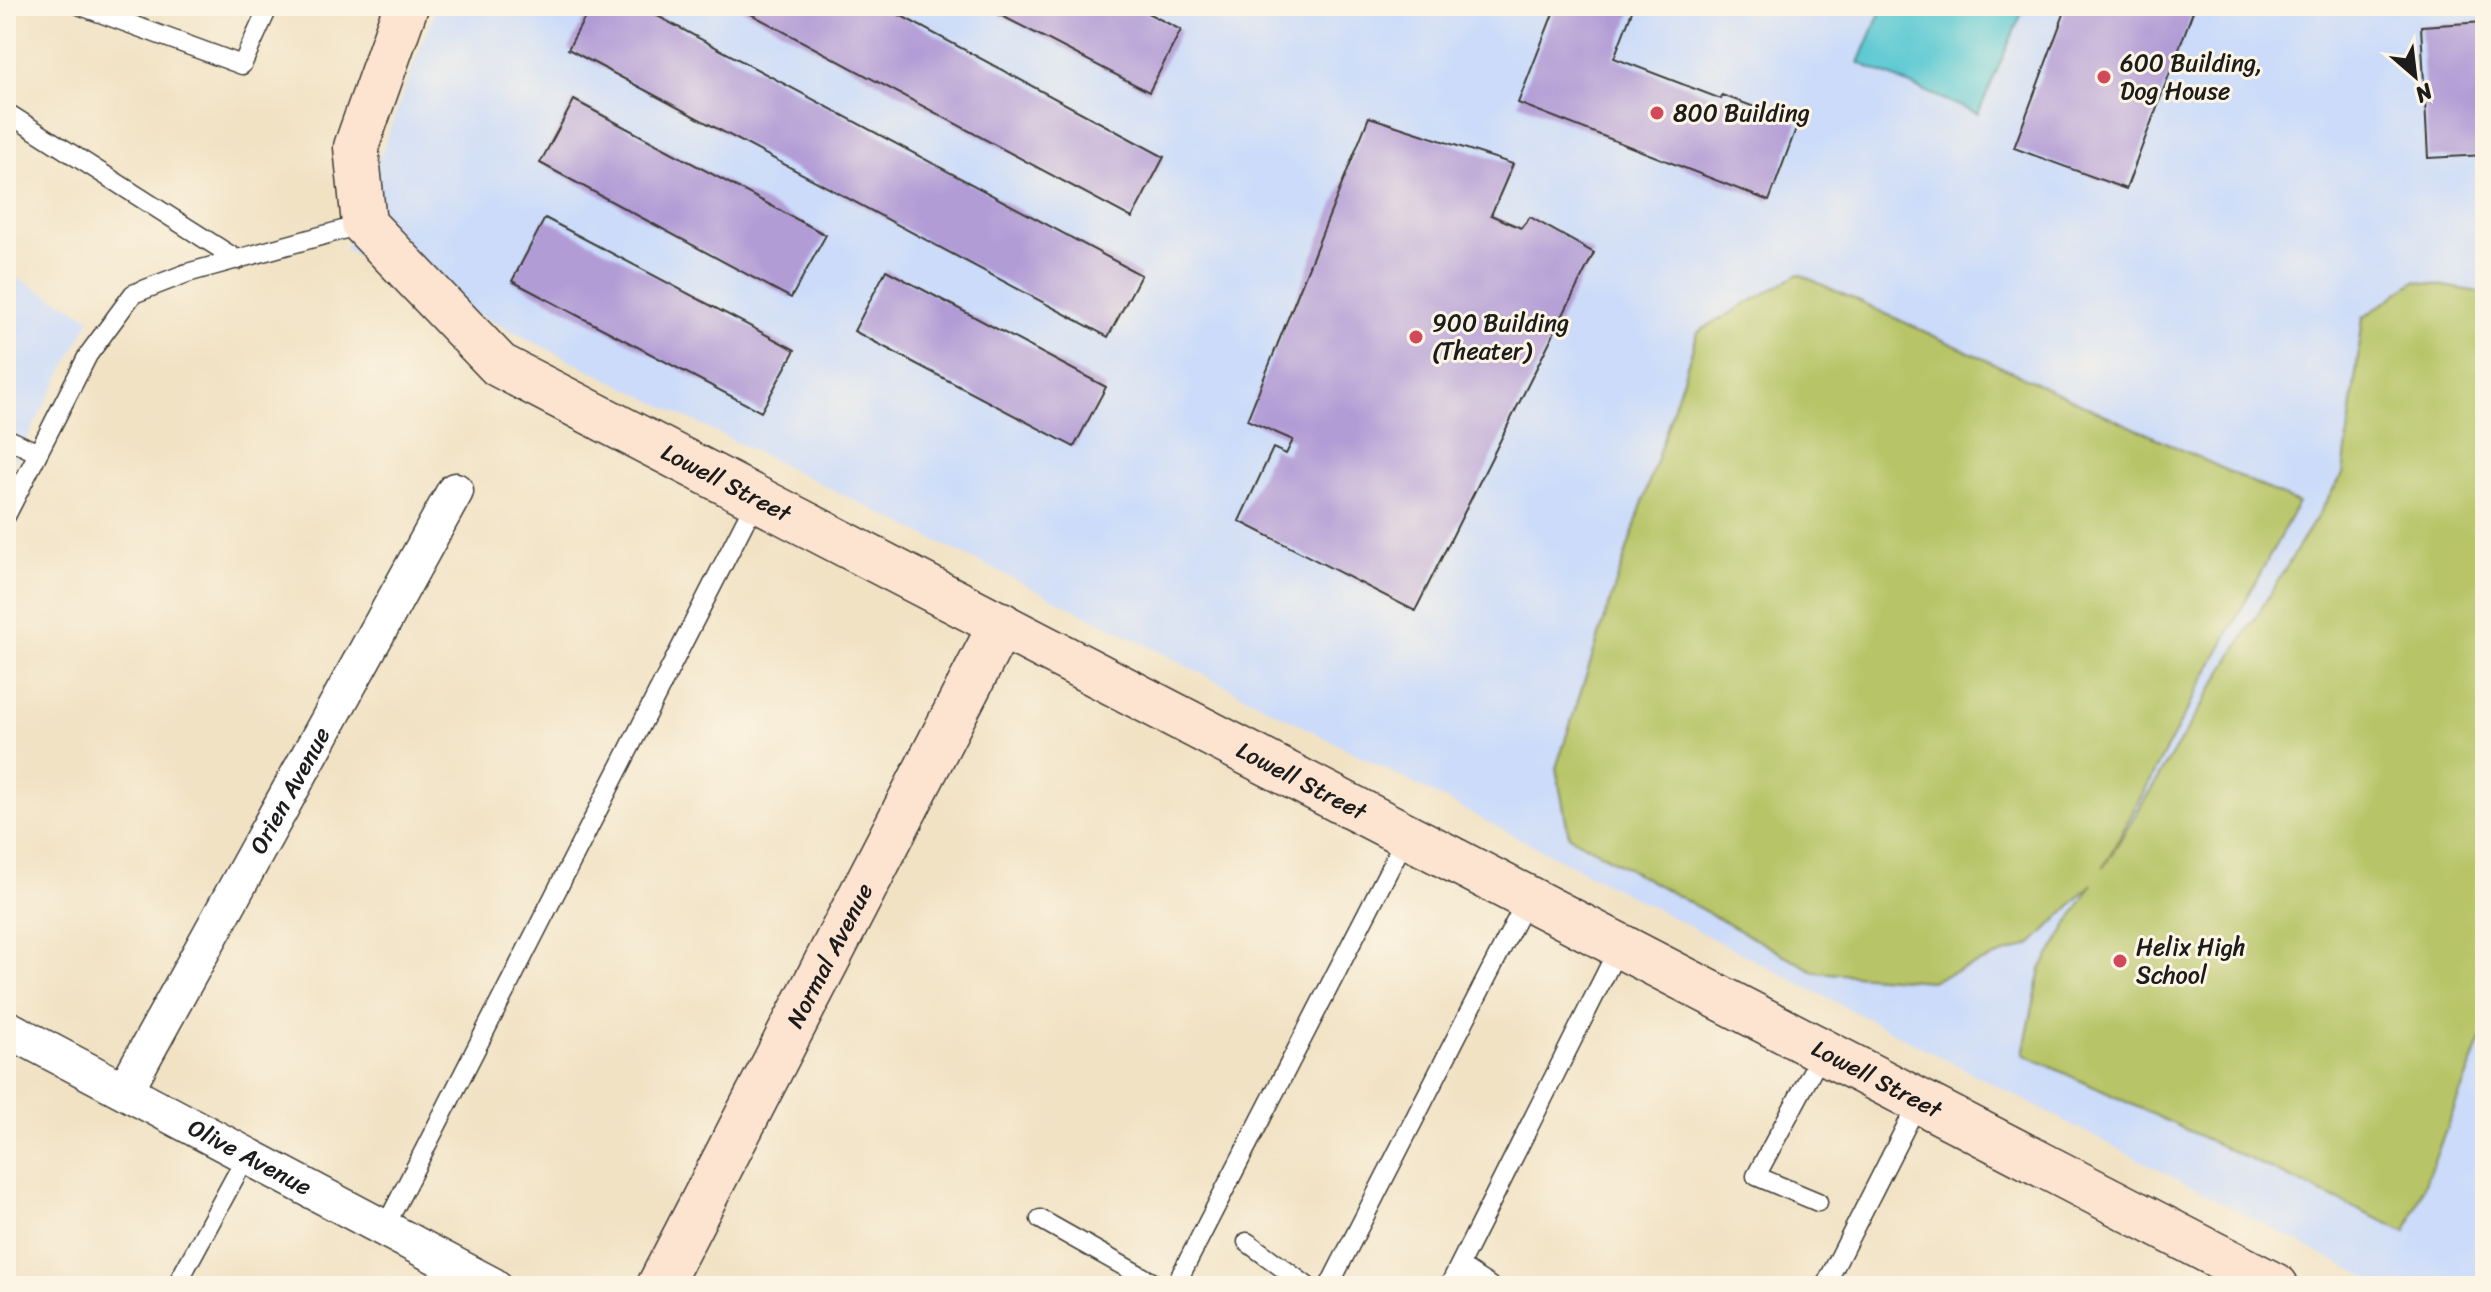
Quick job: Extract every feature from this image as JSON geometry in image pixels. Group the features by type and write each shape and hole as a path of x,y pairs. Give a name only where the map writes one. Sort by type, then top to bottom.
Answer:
{"street":[{"path":"364,224 356,147 406,6"},
{"name":"Lowell Street","path":"364,224 499,365 2276,1286"},
{"name":"Orien Avenue","path":"125,1090 455,491"},
{"name":"Normal Avenue","path":"659,1286 1001,624"},
{"name":"Olive Avenue","path":"6,1028 493,1286"}],"lane":[{"path":"81,6 242,65 269,6"},
{"path":"6,112 238,260"},
{"path":"6,516 88,355 133,294 187,273 364,224"},
{"path":"6,438 38,453"},
{"path":"384,1229 757,498"},
{"path":"1175,1286 1407,835"},
{"path":"1329,1286 1528,897"},
{"path":"1449,1286 1620,945"},
{"path":"1818,1202 1756,1176 1823,1051"},
{"path":"1825,1286 1919,1101"},
{"path":"176,1286 247,1155"},
{"path":"1040,1219 1159,1286"},
{"path":"1247,1242 1307,1286"},
{"path":"1459,1266 1490,1286"}],"shaded area":[{"name":"Helix High School","path":"436,6 2485,6 2485,1286 2383,1286 1129,636 345,249"},
{"path":"6,272 91,318 6,478"}],"green space":[{"path":"1799,274 2298,503 2103,868 2343,474 2363,318 2415,281 2485,293 2485,1030 2406,1232 2023,1054 2041,969 2092,884 2032,944 1930,981 1815,972 1569,836 1556,768 1698,332"}],"water":[{"path":"1883,6 2025,6 1978,114 1859,63"}],"building":[{"path":"591,6 639,6 1141,275 1108,337 568,49"},
{"path":"736,6 883,6 1164,157 1132,218"},
{"path":"983,6 1134,6 1181,30 1149,92"},
{"name":"800 Building","path":"1556,6 1634,6 1614,58 1721,99 1722,95 1798,123 1769,201 1518,103"},
{"name":"600 Building, Dog House","path":"2067,6 2195,6 2126,189 2014,148"},
{"path":"2485,22 2485,155 2428,158 2421,26"},
{"path":"574,100 826,235 791,298 540,163"},
{"name":"900 Building (Theater)","path":"1369,117 1513,164 1491,215 1521,228 1530,217 1594,253 1415,611 1239,521 1273,448 1286,454 1293,440 1247,420"},
{"path":"545,218 795,350 761,412 512,281"},
{"path":"886,270 1106,387 1074,447 854,331"}],"place":[{"name":"600 Building, Dog House","path":"2104,77"},
{"name":"800 Building","path":"1657,113"},
{"name":"900 Building (Theater)","path":"1416,337"},
{"name":"Helix High School","path":"2120,961"}]}
